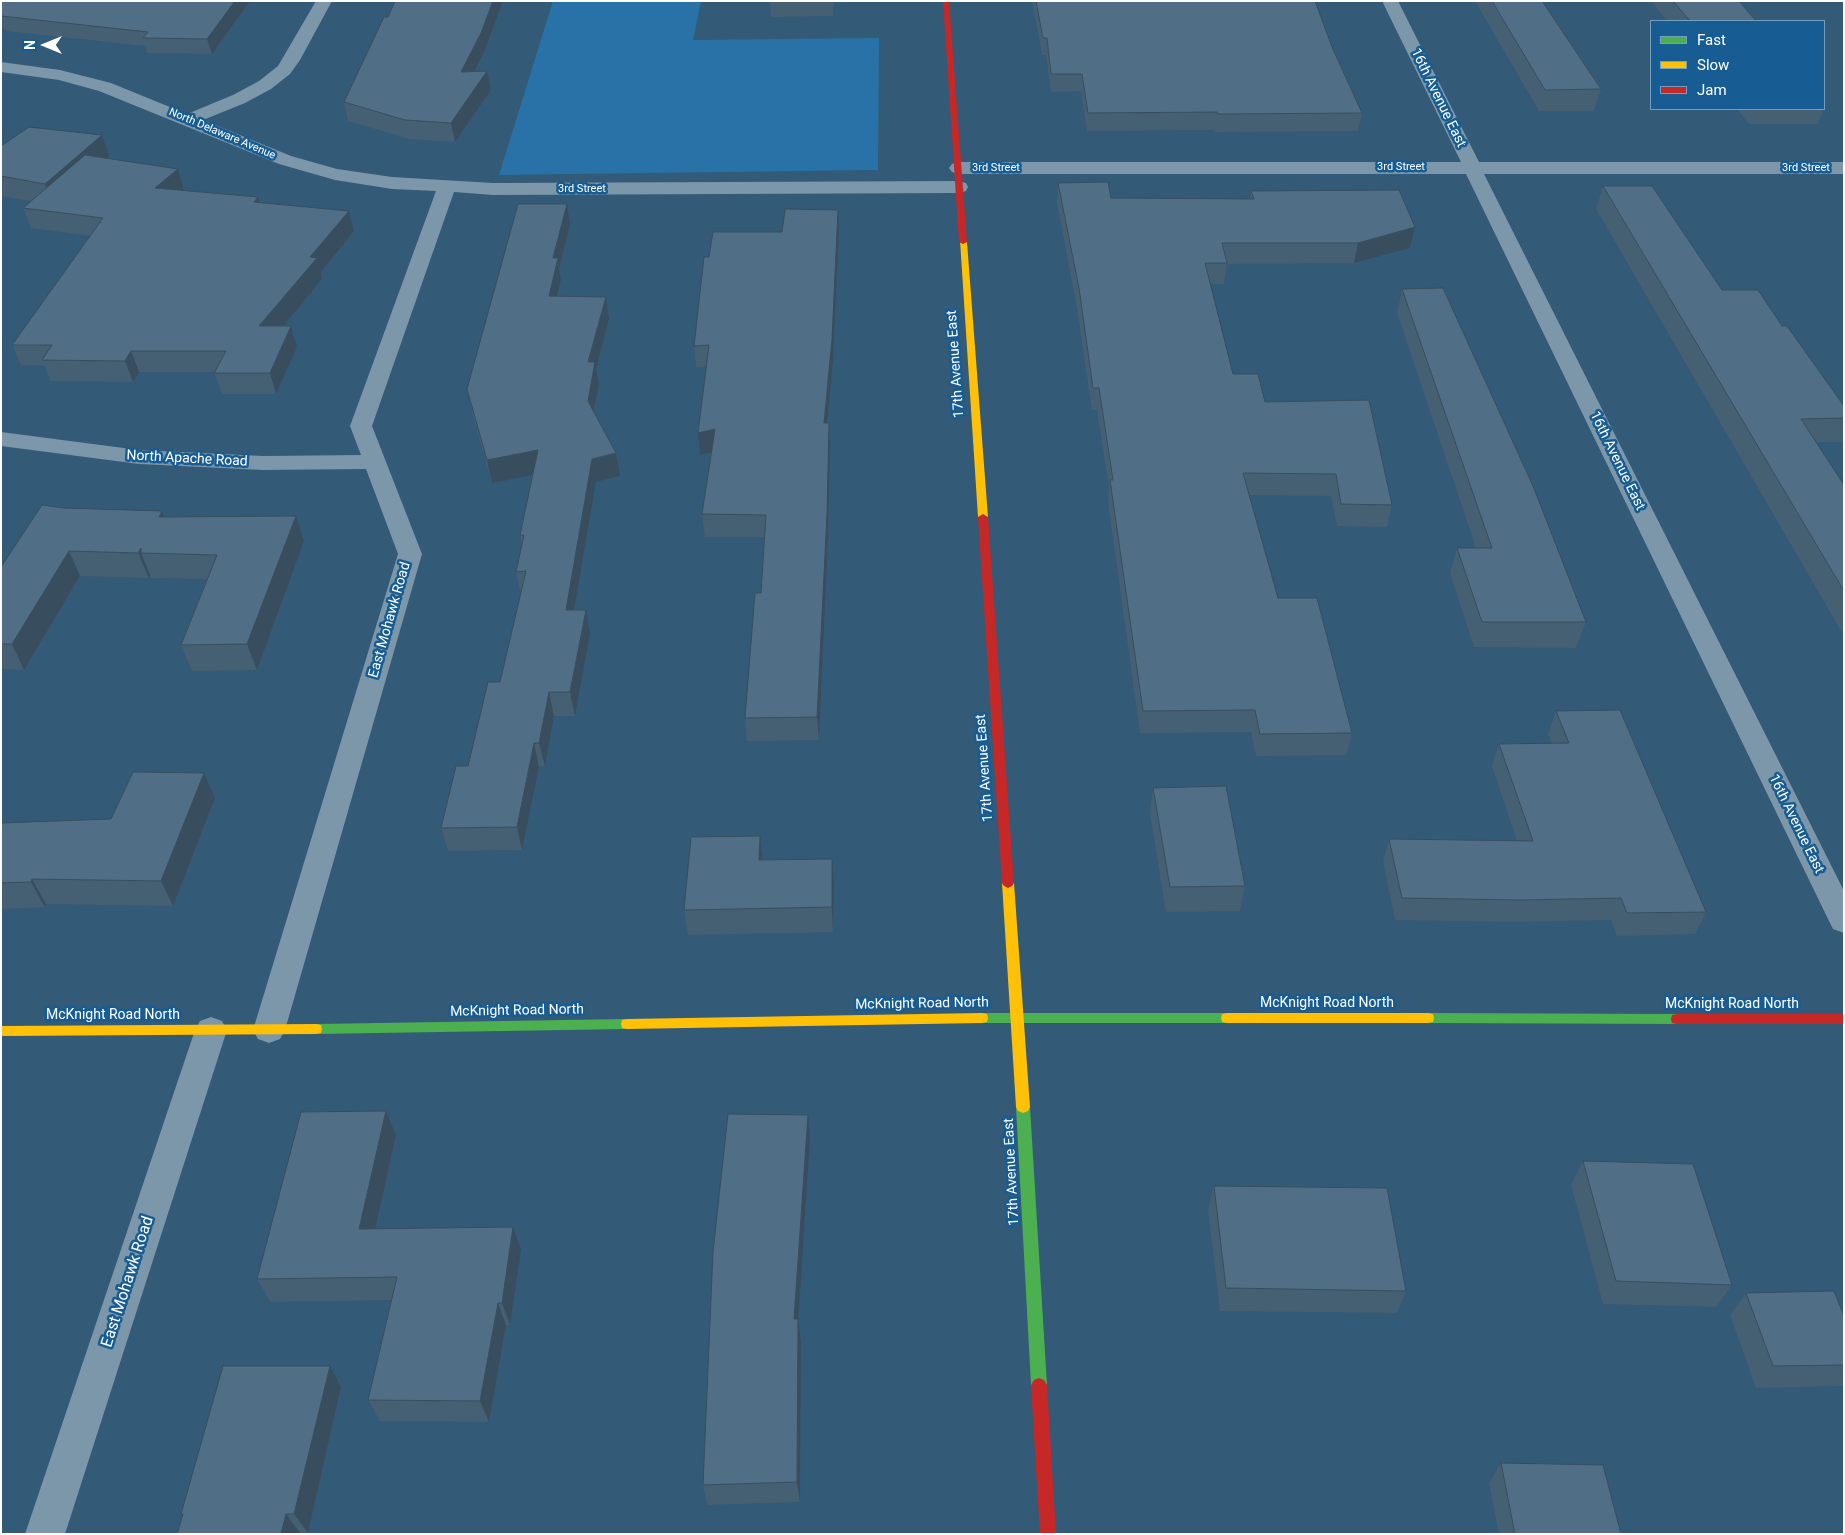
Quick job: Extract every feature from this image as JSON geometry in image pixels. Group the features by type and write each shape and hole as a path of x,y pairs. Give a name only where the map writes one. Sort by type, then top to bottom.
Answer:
{"street":[{"path":"188,120 239,99 265,85 284,70 292,60 324,1"},
{"name":"17th Avenue East","path":"946,1 1018,1017 1048,1534"},
{"name":"16th Avenue East","path":"1390,1 1844,921"},
{"name":"North Delaware Avenue","path":"1,67 60,75 105,87 271,155 335,174 392,183 446,188"},
{"name":"3rd Street","path":"958,168 1844,168"},
{"name":"3rd Street","path":"446,188 959,187"},
{"name":"East Mohawk Road","path":"269,1030 410,554 361,426 446,188"},
{"name":"North Apache Road","path":"1,439 139,457 263,463 374,462"},
{"name":"McKnight Road North","path":"1,1031 269,1030 1018,1017 1844,1019"},
{"name":"East Mohawk Road","path":"45,1534 211,1030"}],"shaded area":[{"path":"553,1 701,1 693,40 879,38 878,170 499,175"}],"building":[{"path":"1,1 235,1 207,39 143,38 148,32 1,16"},
{"path":"395,1 493,1 481,33 461,72 487,71 451,123 405,120 344,102 384,17 388,17"},
{"path":"1036,1 1315,1 1332,47 1362,113 1088,113 1082,74 1051,74 1047,38 1043,38"},
{"path":"1492,1 1542,1 1601,89 1545,90"},
{"path":"1673,1 1739,1 1755,20 1689,20"},
{"path":"29,127 102,135 45,184 1,176 1,146"},
{"path":"85,155 178,169 155,188 258,197 254,202 349,211 310,257 317,258 259,326 291,326 270,373 214,373 226,351 131,351 125,361 42,360 52,345 12,345 103,218 23,208"},
{"path":"1108,182 1111,198 1254,199 1251,191 1399,190 1415,227 1358,243 1222,243 1227,263 1205,263 1233,374 1258,374 1265,402 1369,400 1392,505 1341,504 1336,474 1243,473 1278,598 1317,598 1352,733 1260,734 1255,710 1143,711 1110,480 1113,480 1099,388 1093,388 1079,288 1058,183"},
{"path":"1603,186 1652,186 1722,290 1758,290 1782,326 1787,326 1844,406 1844,418 1801,419 1844,485 1844,591"},
{"path":"518,204 567,204 553,258 558,258 549,296 606,297 588,362 595,362 588,401 616,453 592,459 566,610 586,610 570,692 549,692 539,743 534,743 517,827 441,828 456,766 468,766 488,682 500,682 526,571 516,572 524,535 520,535 538,450 487,460 467,389"},
{"path":"785,209 838,210 832,339 824,423 829,423 827,514 817,717 745,718 755,593 761,593 766,515 702,514 715,429 698,433 709,345 694,346 704,257 709,257 713,232 782,232"},
{"path":"1443,288 1533,486 1586,622 1482,622 1457,548 1492,548 1402,289"},
{"path":"42,505 64,508 162,511 159,517 296,516 247,644 181,645 217,555 141,553 141,548 138,553 69,551 12,644 1,644 1,567"},
{"path":"1620,710 1706,912 1627,913 1621,898 1521,900 1402,898 1389,839 1533,841 1499,744 1569,743 1556,711"},
{"path":"133,772 204,773 161,881 32,879 31,882 1,883 1,823 111,819"},
{"path":"1226,786 1245,886 1170,887 1153,788"},
{"path":"760,836 759,860 832,859 832,907 684,910 691,837"},
{"path":"386,1111 359,1229 513,1227 502,1303 498,1303 480,1401 368,1400 397,1277 257,1279 301,1112"},
{"path":"728,1114 808,1115 794,1319 798,1319 797,1482 703,1485 713,1252"},
{"path":"1583,1161 1693,1164 1732,1285 1616,1281"},
{"path":"1214,1186 1387,1188 1406,1291 1226,1288"},
{"path":"1834,1291 1844,1316 1844,1365 1773,1366 1746,1293"},
{"path":"223,1366 330,1366 294,1514 286,1514 281,1534 177,1534"},
{"path":"1501,1463 1603,1465 1621,1534 1515,1534"}],"traffic: fast":[{"path":"982,1018 1227,1018"},
{"path":"1428,1018 1677,1019"},
{"path":"316,1029 627,1024"},
{"path":"1023,1107 1039,1385"}],"traffic: slow":[{"path":"963,242 983,517"},
{"path":"1008,883 1023,1107"},
{"path":"627,1024 982,1018"},
{"path":"1227,1018 1428,1018"},
{"path":"1,1031 316,1029"}],"traffic: jam":[{"path":"946,1 963,242"},
{"path":"983,517 1008,883"},
{"path":"1677,1019 1844,1019"},
{"path":"1039,1385 1048,1534"}]}
